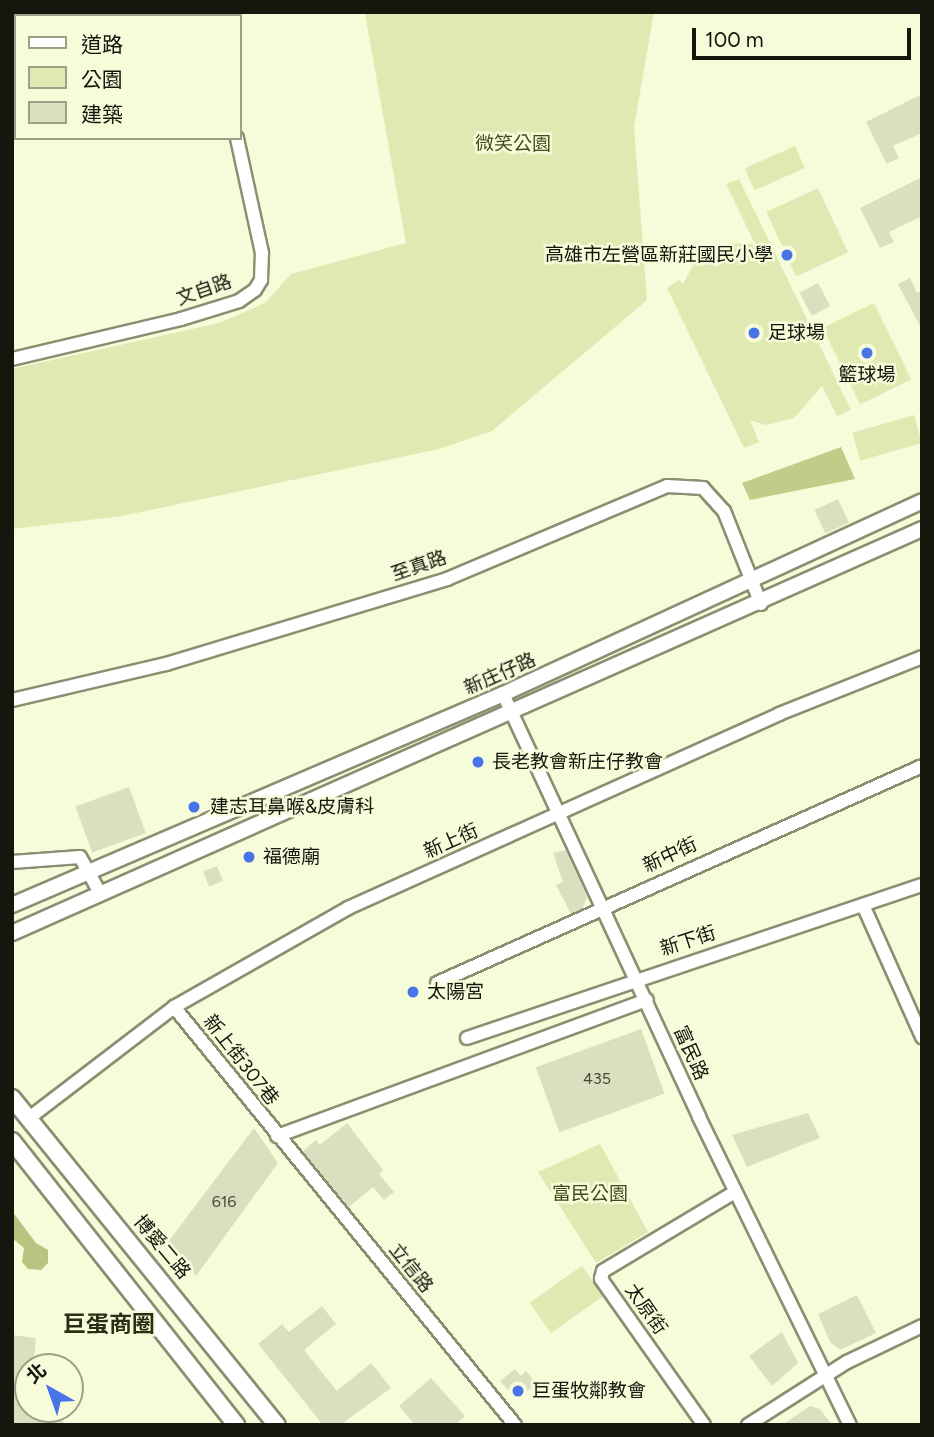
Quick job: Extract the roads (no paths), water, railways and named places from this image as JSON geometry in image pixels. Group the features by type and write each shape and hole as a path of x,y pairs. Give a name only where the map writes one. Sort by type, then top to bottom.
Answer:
{"main road":[{"name":"博愛二路","path":"12,1098 277,1425"},
{"path":"12,1141 236,1425"}],"street":[{"name":"文自路","path":"12,359 181,319 239,301 255,290 261,280 262,253 237,140"},
{"name":"至真路","path":"12,700 166,664 447,579 667,486 703,488 724,511 761,604"},
{"name":"新庄仔路","path":"12,905 503,694 922,500"},
{"path":"12,933 761,604 922,529"},
{"name":"新上街","path":"29,1118 174,1007 348,908 779,714 922,657"},
{"name":"富民路","path":"503,694 735,1192 850,1425"},
{"name":"新中街","path":"437,983 922,766"},
{"path":"12,862 80,857 100,893"},
{"name":"新下街","path":"467,1038 637,978 922,886"},
{"path":"863,905 922,1037"},
{"path":"277,1136 647,1000"},
{"name":"新上街307巷","path":"174,1007 277,1136"},
{"name":"立信路","path":"277,1136 515,1425"},
{"name":"太原街","path":"704,1425 601,1279 603,1270 735,1192"},
{"path":"748,1425 825,1375 922,1326"}],"place":[{"name":"高雄市左營區新莊國民小學","path":"787,255"},
{"name":"足球場","path":"754,333"},
{"name":"籃球場","path":"867,353"},
{"name":"長老教會新庄仔教會","path":"478,762"},
{"name":"建志耳鼻喉&皮膚科","path":"194,807"},
{"name":"福德廟","path":"249,857"},
{"name":"太陽宮","path":"413,992"},
{"name":"巨蛋牧鄰教會","path":"518,1391"}],"district":[{"name":"巨蛋商圈","path":"109,1324"}],"park label":[{"name":"微笑公園","path":"513,144"},
{"name":"富民公園","path":"590,1194"}]}
